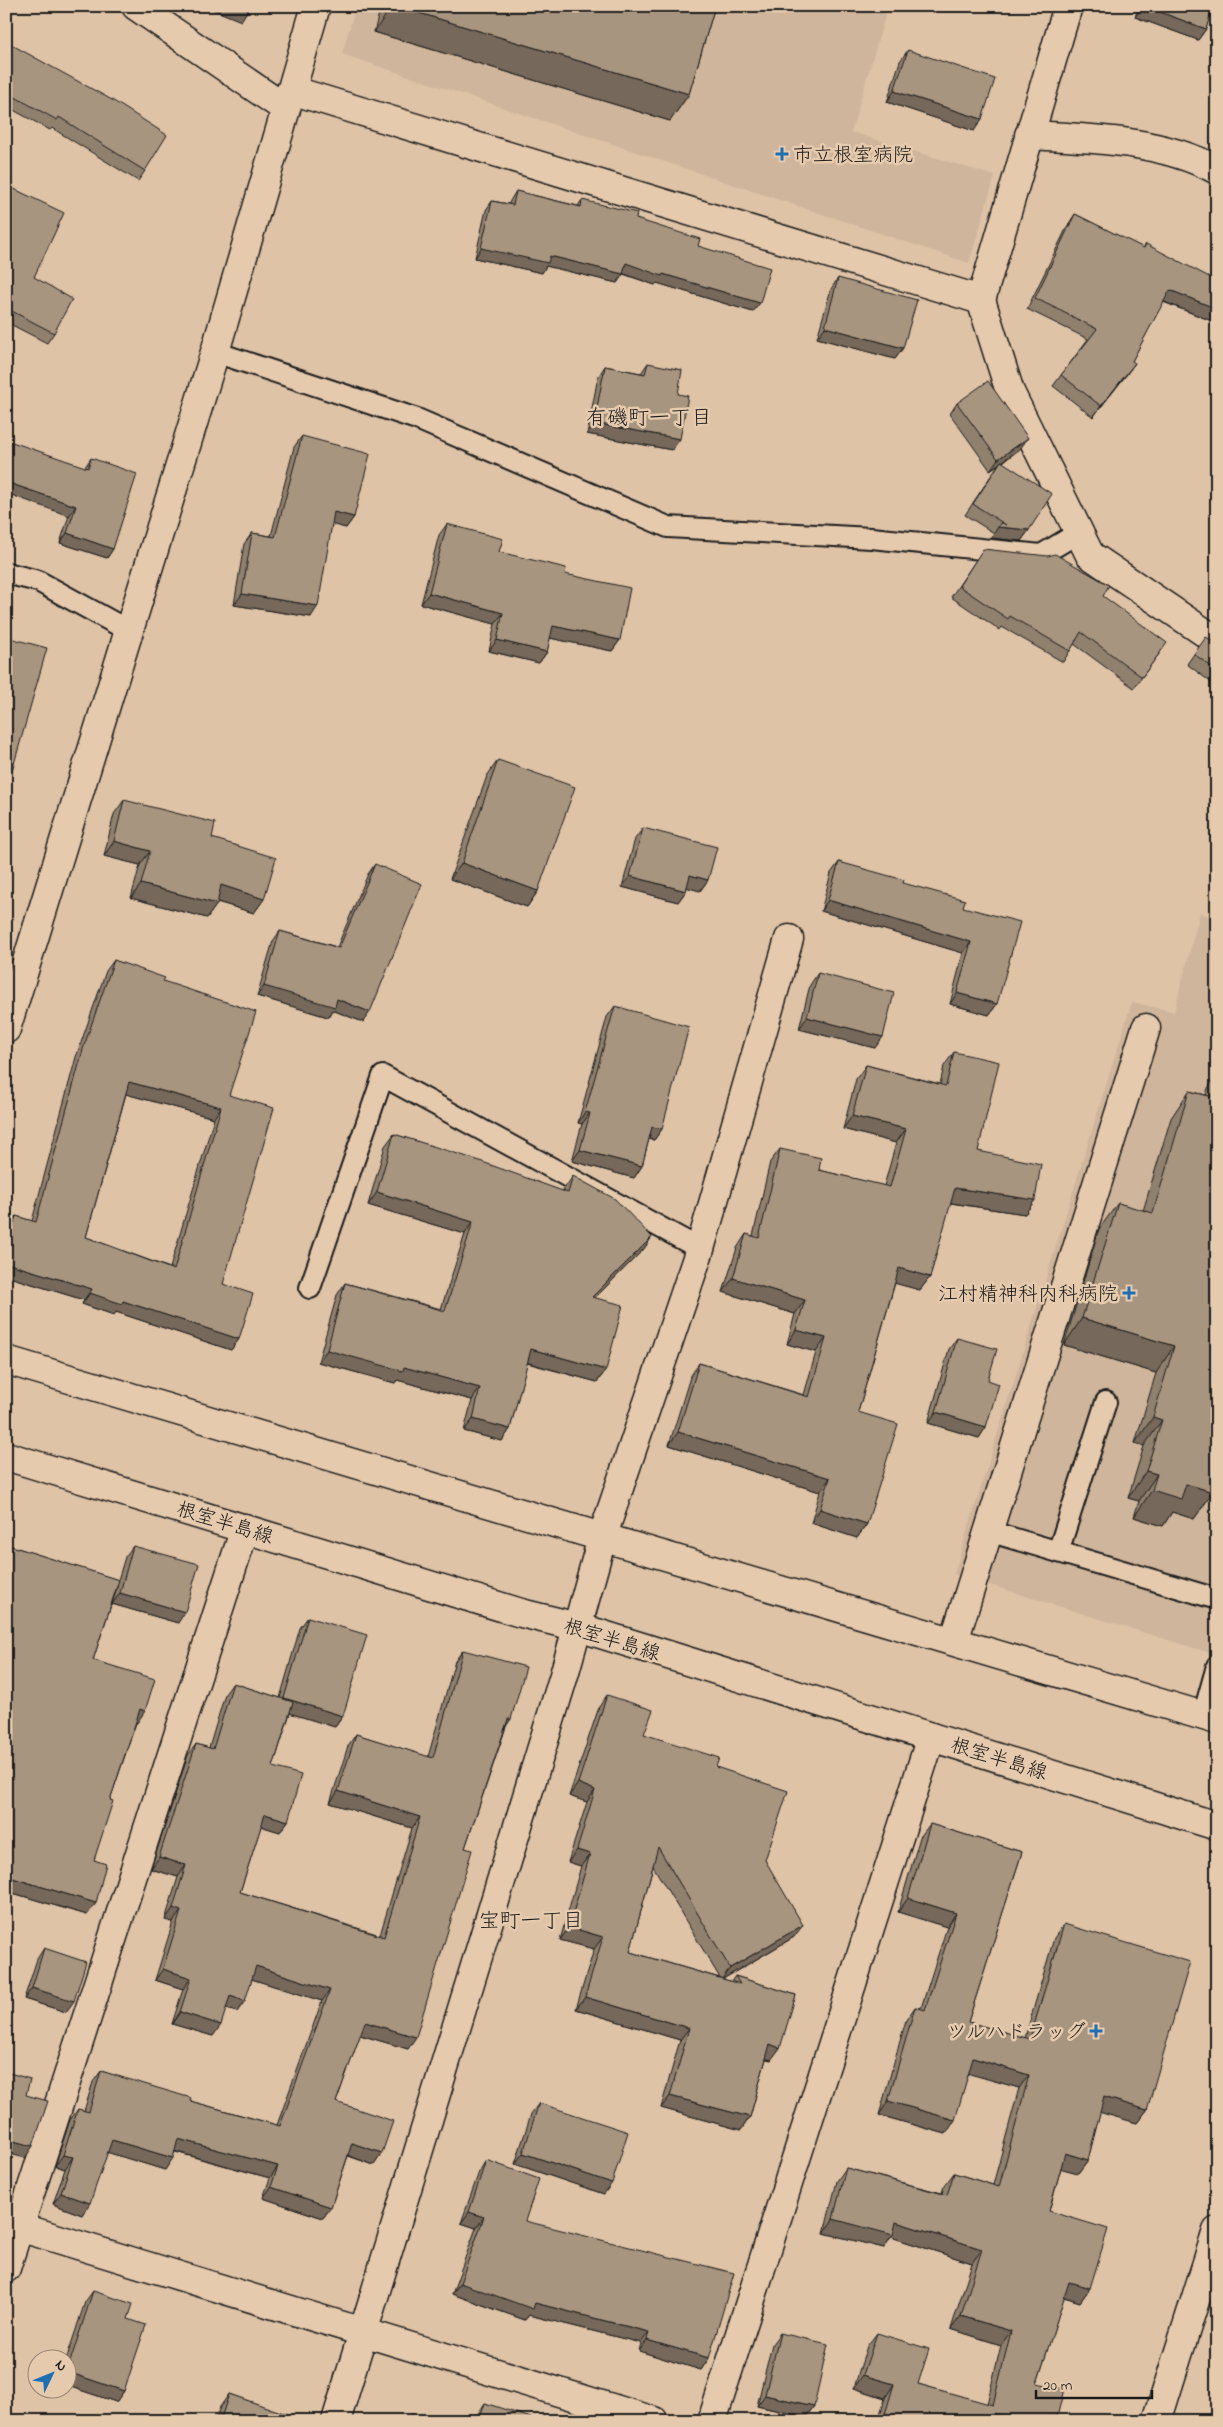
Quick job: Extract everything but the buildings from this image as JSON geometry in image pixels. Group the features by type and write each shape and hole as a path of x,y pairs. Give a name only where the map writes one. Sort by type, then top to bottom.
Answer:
{"street":[{"path":"136,6 288,99 981,300"},
{"path":"6,1029 215,352 316,6"},
{"path":"1068,6 981,300 1010,392 1090,555 1217,641"},
{"path":"1029,135 1102,138 1194,158 1217,170"},
{"path":"336,2421 578,1627 602,1538 700,1249 789,939"},
{"path":"954,1641 1146,1028"},
{"path":"6,1360 1210,1718"},
{"name":"根室半島線","path":"6,1456 521,1613 578,1627 1217,1826"},
{"path":"6,2268 12,2225 245,1528"},
{"path":"712,2421 931,1737"},
{"path":"12,2225 654,2421"},
{"path":"1157,2421 1217,2232"}],"lane":[{"path":"215,352 418,419 668,527 871,538 1041,555 1078,533"},
{"path":"6,573 38,582 129,631"},
{"path":"310,1288 383,1076 700,1249"},
{"path":"1058,1552 1106,1402"},
{"path":"988,1532 1217,1599"},
{"path":"1210,1718 1217,1666"}],"shaded area":[{"name":"市立根室病院","path":"356,6 888,6 851,132 995,176 969,263 342,54"},
{"name":"江村精神科内科病院","path":"1200,913 1217,919 1217,1655 954,1574 1132,1002 1174,1012"}],"place":[{"name":"市立根室病院","path":"782,154"},
{"name":"江村精神科内科病院","path":"1129,1293"},
{"name":"ツルハドラッグ","path":"1096,2031"}],"district":[{"name":"有磯町一丁目","path":"649,417"},
{"name":"宝町一丁目","path":"531,1920"}]}
